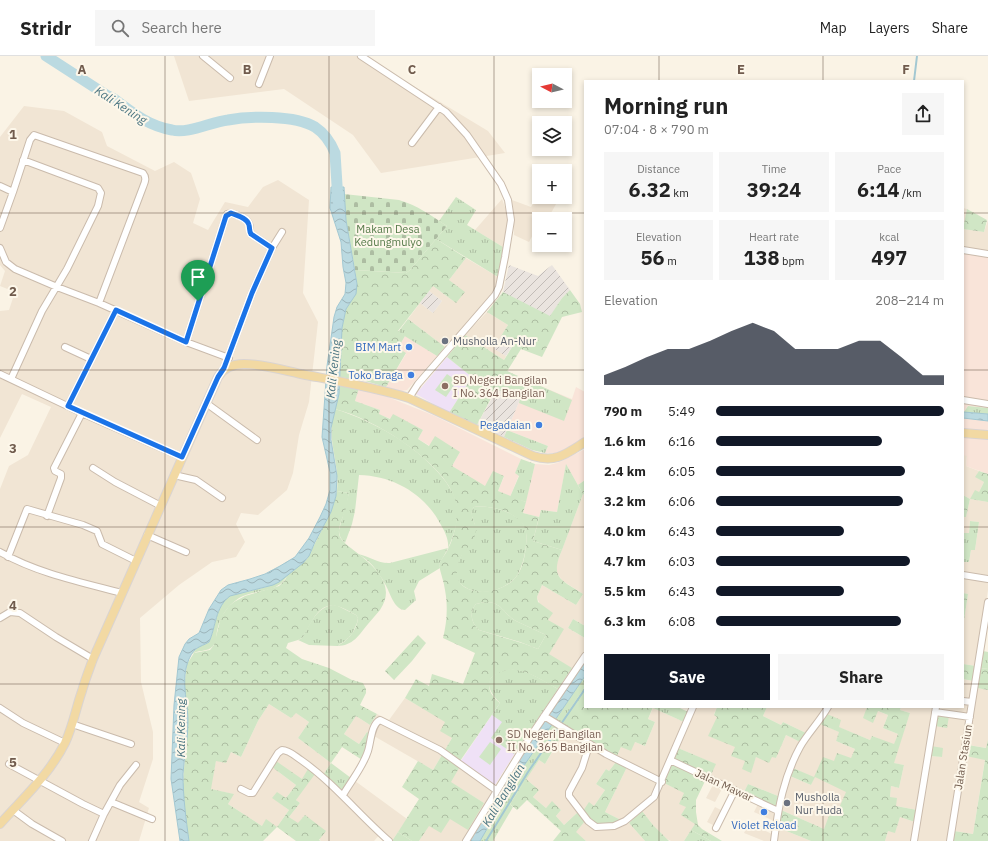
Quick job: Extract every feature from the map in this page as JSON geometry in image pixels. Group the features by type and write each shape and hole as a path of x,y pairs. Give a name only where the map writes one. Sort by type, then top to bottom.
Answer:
{"main road":[{"path":"1,821 14,810 40,781 53,763 64,743 72,724 93,659 206,403 218,377 224,368 244,364 261,366 346,382 409,398 527,454 539,458 559,458 584,443"},
{"path":"964,432 988,436"}],"street":[{"path":"203,56 230,78"},
{"path":"259,84 270,56"},
{"path":"361,56 439,107 459,125 500,184 509,205 511,220 510,230 501,278 495,295 418,384 409,398"},
{"path":"412,144 439,107"},
{"path":"0,228 14,192 23,160 32,136 34,135 145,175 146,180 99,303"},
{"path":"11,379 42,311 57,287 98,206 101,193 98,188 23,160"},
{"path":"0,186 14,192"},
{"path":"186,342 211,259 227,214 231,213 249,222 249,231 251,234 272,248"},
{"path":"224,368 252,293 272,248 282,232"},
{"path":"0,248 6,262 15,269 116,310 186,342 229,358"},
{"path":"964,250 988,254"},
{"path":"68,406 116,310"},
{"path":"65,347 91,359"},
{"path":"0,374 82,413 182,457"},
{"path":"964,402 988,404"},
{"path":"206,403 257,440"},
{"path":"47,516 61,477 61,474 55,471 54,468 82,413"},
{"path":"93,468 115,482 161,506"},
{"path":"174,475 196,480 222,498"},
{"path":"8,557 27,509 97,531 102,544 136,561"},
{"path":"148,535 186,552"},
{"path":"0,552 22,564 122,593"},
{"path":"964,575 988,579"},
{"name":"Jalan Stasiun","path":"950,841 988,602"},
{"path":"0,618 10,612 20,613 93,659"},
{"path":"466,841 496,790 584,658"},
{"path":"964,701 972,702"},
{"path":"0,708 23,723 64,743"},
{"path":"591,746 587,752 582,768 568,794 593,826 609,827 622,823 652,800 662,782 693,708"},
{"path":"774,841 778,811 786,781 795,757 804,741 827,708"},
{"path":"914,841 935,709 970,717"},
{"path":"545,716 591,746 662,782"},
{"path":"343,795 363,764 376,724 380,720 385,721 440,750 496,790"},
{"path":"72,724 131,744"},
{"path":"241,789 250,793 255,791 278,753 284,750 290,752 318,772 389,841"},
{"name":"Jalan Mawar","path":"670,760 778,811"},
{"path":"10,764 104,814"},
{"path":"92,841 104,814 120,785 136,765"},
{"path":"716,828 735,790"},
{"path":"111,802 152,819"},
{"path":"14,810 32,824 62,841"}],"shaded area":[{"path":"174,56 364,56 488,131 505,153 381,173 353,135 284,89 189,101"},
{"path":"24,106 64,111 102,132 107,146 155,171 174,162 191,173 200,199 193,223 208,230 225,202 248,207 263,187 278,180 309,200 303,293 318,322 309,402 299,435 293,473 287,490 258,515 241,513 236,524 245,542 236,557 212,562 179,585 140,618 141,682 153,732 153,759 139,802 149,808 139,841 0,841 0,489 9,466 28,455 51,407 22,394 0,438 0,311 9,310 15,292 0,286 5,271 0,265 0,137"},
{"path":"502,199 507,213 503,247 475,230"},
{"path":"512,200 531,207 533,204 556,204 552,212 532,212 532,236 529,242 514,235"},
{"path":"964,208 967,209 964,229"},
{"path":"988,220 988,257 964,253 964,229 984,232"},
{"path":"964,253 988,257 988,408 968,406 964,412"},
{"path":"466,258 498,277 496,285 487,301 445,347 408,319 420,303 433,313 442,301 429,291 433,286 456,303 449,280"},
{"path":"509,265 538,276 552,265 570,290 562,298 550,317 503,292"},
{"path":"429,291 442,301 433,313 420,303"},
{"path":"487,312 508,325 494,348 506,356 504,360 465,335"},
{"path":"405,336 437,356 407,390 401,391 386,387 406,354 398,348"},
{"path":"501,336 514,344 506,356 494,349"},
{"name":"SD Negeri Bangilan I No. 364 Bangilan","path":"447,357 472,377 449,413 416,394"},
{"path":"507,371 528,381 504,437 477,425"},
{"path":"528,381 572,399 576,387 584,391 584,438 562,451 545,453 548,446 507,430"},
{"path":"359,388 378,393 435,416 521,459 515,473 519,475 510,497 498,491 504,477 485,486 452,466 460,452 430,446 418,439 423,430 393,415 391,419 378,414 380,410 355,401"},
{"path":"964,418 988,421 988,432 964,429"},
{"path":"964,436 988,439 988,474 966,466 967,456 964,455"},
{"path":"584,450 584,481 578,485 566,465 557,512 541,510 539,517 523,513 535,464 549,465 564,460"},
{"path":"964,455 967,455 966,466 979,471 976,477 984,482 979,492 970,499 964,496"},
{"path":"583,494 584,625 573,619 568,628 584,637 584,663 578,672 549,655 548,620 552,613 540,605 537,597 542,585 576,605 583,594 563,581 558,575 556,568"},
{"path":"970,499 988,502 988,577 964,573 964,562 969,562 971,550 975,550 979,522 970,521 969,533 964,533 964,517 966,517"},
{"path":"964,577 988,581 988,590 976,666 964,664 964,620 968,594 964,593"},
{"path":"964,679 973,681 970,701 964,699"},
{"path":"977,688 988,690 987,748 968,745"},
{"path":"405,698 446,722 452,738 433,770 367,732 359,744 344,734 356,716 370,725 377,714 389,720"},
{"path":"964,702 969,703 967,716 937,711 938,708 964,708"},
{"name":"SD Negeri Bangilan II No. 365 Bangilan","path":"500,703 532,726 495,785 460,762"},
{"path":"269,704 291,718 295,712 309,722 298,738 331,763 323,775 351,778 407,819 392,841 382,832 374,841 321,841 305,815 298,824 289,817 300,803 296,800 302,779 272,767 296,785 286,798 273,798 289,810 277,827 262,826 228,804 233,794 210,789 216,761 231,752 241,757 258,721"},
{"path":"653,708 684,722 660,779 616,758 621,747 635,742 645,746 655,722 648,719"},
{"path":"696,708 717,708 714,714 717,716 750,773 756,757 772,756 776,758 786,735 800,742 789,763 778,796 748,784 744,792 710,777 715,764 678,748"},
{"path":"767,708 824,708 806,733 783,722 781,725 763,716"},
{"path":"830,708 870,708 888,715 883,728 898,734 894,745 872,736 870,740 838,727 827,714"},
{"path":"901,708 933,708 917,810 896,806 890,797 891,786 899,788 904,765 893,763 910,713 900,710"},
{"path":"949,716 967,719 947,841 917,841 930,756 942,757 931,746 935,726"},
{"path":"820,724 840,732 836,741 855,749 851,759 847,792 836,816 824,829 781,810 790,776 811,785 814,778 793,768 801,752"},
{"path":"565,731 587,746 577,771 565,794 566,798 578,812 564,825 556,816 561,810 552,802 546,808 533,797 539,790 526,779 539,760 545,764"},
{"path":"591,748 616,762 609,771 606,769 596,784 605,790 594,806 583,811 571,796"},
{"path":"966,756 985,759 973,834 954,831"},
{"path":"462,763 500,789 470,841 419,841 429,825 450,819 484,803 450,782"},
{"path":"627,767 658,782 648,799 621,820 605,812"},
{"path":"664,783 685,793 686,807 695,824 684,841 671,841 667,839 642,811 655,800"},
{"path":"714,783 723,787 715,802 706,798"},
{"name":"Violet Reload","path":"758,804 775,812 774,821 754,812"},
{"path":"715,807 723,811 715,826 707,822"},
{"path":"900,817 915,822 912,841 885,841 888,831 895,832"},
{"path":"585,821 592,828 601,830 619,828 629,823 645,841 586,841 575,832"},
{"path":"749,823 772,834 771,841 764,841 744,833"},
{"path":"779,828 811,841 777,841"}],"green space":[{"name":"Makam Desa Kedungmulyo","path":"344,194 406,202 447,226 406,273 355,270 346,220"},
{"path":"456,197 476,210 467,225 503,247 498,277 436,239 447,226 439,221"},
{"path":"967,209 987,220 984,232 964,229"},
{"path":"436,239 466,258 449,280 465,292 456,303 433,286 398,331 405,336 398,348 406,353 386,387 365,381 340,377 342,328 346,309 354,297 357,284 355,270 406,273"},
{"path":"570,290 580,304 582,312 562,317 542,357 521,349 496,389 477,425 449,413 472,377 447,357 465,335 504,360 514,344 501,336 508,325 487,312 503,292 550,316 562,298"},
{"path":"408,319 445,347 437,356 398,332"},
{"path":"507,371 572,400 564,421 519,403 520,399 496,389"},
{"path":"447,374 457,381 446,397 435,390"},
{"path":"339,385 359,388 355,401 380,410 379,414 390,419 393,414 423,430 418,439 429,446 435,436 460,452 452,466 485,486 493,471 504,476 498,491 526,502 523,513 539,517 533,541 562,550 557,567 559,577 568,585 583,594 576,605 542,585 537,597 538,602 553,613 548,620 564,629 549,654 572,668 558,689 533,675 516,670 508,670 491,678 489,686 491,692 500,703 460,761 462,763 451,782 484,803 468,830 450,819 441,833 429,826 419,841 412,841 398,832 419,799 402,787 418,761 433,770 452,738 440,731 445,722 405,698 416,679 429,686 432,674 463,684 475,653 443,638 447,602 439,564 448,549 455,530 457,510 454,496 447,482 436,469 408,446 379,427 351,414 335,409 339,394","holes":["474,507 492,508 510,513 522,523 526,532 526,549 520,570 516,577 508,584 497,589 475,591 466,587 459,581 457,572 460,559 472,542 476,530 472,512","485,602 496,604 516,621 546,635 538,649 479,630 474,624 472,610 476,604"]},
{"path":"968,406 988,408 988,414 964,412"},
{"path":"335,409 366,421 396,437 423,458 446,482 455,498 457,506 456,524 448,548 447,539 441,525 426,504 417,496 396,483 372,476 359,475 352,524 345,543 342,540 339,530 349,493 337,491 337,469 332,440 332,420"},
{"path":"507,430 548,446 545,453 532,450 504,437"},
{"path":"521,459 535,464 526,502 510,497 519,476 515,473"},
{"path":"566,464 583,494 562,550 533,541 541,510 557,512"},
{"path":"979,471 988,474 988,502 970,499 975,490 979,492 984,482 975,477"},
{"path":"584,481 584,494 583,494 578,485"},
{"path":"337,491 349,493 339,530 340,537 345,543 370,563 381,577 385,584 385,601 380,610 358,636 343,646 337,646 345,641 354,631 358,618 356,615 344,608 329,606 319,611 302,638 288,643 286,648 302,659 329,668 352,680 363,683 366,693 360,705 377,714 370,725 356,716 344,734 359,744 367,732 375,736 367,763 342,747 331,763 298,738 309,722 296,713 291,718 269,704 258,721 241,757 231,752 226,763 216,761 211,789 234,794 228,804 262,826 266,819 277,827 263,841 189,841 183,784 188,714 184,688 187,664 194,653 210,650 214,645 221,617 229,606 245,596 279,586 288,574 307,559 331,512"},
{"path":"964,496 970,499 966,517 964,517"},
{"path":"474,507 492,508 510,513 520,520 526,532 526,549 524,558 516,577 504,586 482,592 467,588 461,584 456,576 457,565 475,525 472,518"},
{"path":"970,521 979,522 975,550 971,550 969,562 964,562 964,533 969,533"},
{"path":"448,548 439,564 440,568 419,581 414,591 416,600 405,610 401,609 395,604 387,587 373,566 358,554 382,562 390,563"},
{"path":"288,574 284,581 279,585 246,595 235,601 222,617 218,626 216,641 213,646 208,650 196,652 191,655 199,646 209,642 220,608 227,598 235,594 268,586"},
{"path":"964,593 968,594 964,620"},
{"path":"485,602 496,604 516,621 546,635 538,649 479,630 474,624 472,610 476,604"},
{"path":"333,605 356,615 358,618 352,634 346,640 337,646 309,645 298,640 302,638 314,617 322,609"},
{"path":"573,619 584,625 584,637 568,628"},
{"path":"418,635 426,643 394,680 385,671"},
{"path":"983,651 988,652 988,669 980,668"},
{"path":"964,664 976,666 973,681 964,679"},
{"path":"980,668 988,669 988,690 977,688"},
{"path":"510,669 529,673 558,689 514,754 491,738 502,722 492,715 500,703 491,691 489,682 491,677 502,671"},
{"path":"584,677 584,688 560,724 566,728 545,764 539,760 510,804 513,807 493,841 480,841 521,770"},
{"path":"584,688 584,708 653,708 648,719 655,722 645,746 635,742 631,751 621,747 616,758 560,724"},
{"path":"653,708 680,708 688,712 684,722"},
{"path":"717,708 767,708 763,716 781,725 783,722 806,733 800,742 786,735 776,758 772,757 769,763 756,757 751,773 742,769 745,761 731,756 735,747 708,736 717,717 714,715"},
{"path":"867,708 901,708 900,710 910,713 894,763 904,765 899,788 891,786 890,797 897,798 896,806 917,810 915,822 900,817 895,833 888,831 885,841 811,841 779,828 781,810 824,829 830,813 836,815 846,792 815,777 811,785 790,776 793,768 814,777 823,757 834,761 837,753 851,758 855,749 836,741 839,732 820,724 827,714 841,720 839,727 870,740 872,736 894,744 898,734 883,728 888,715 878,711 873,723 863,718"},
{"path":"936,714 949,716 947,728 935,726"},
{"path":"988,740 988,841 952,841 954,831 973,834 985,760 966,756 968,745 986,748"},
{"path":"490,742 501,749 490,765 479,757"},
{"path":"931,746 943,748 942,757 930,756"},
{"path":"678,748 716,764 710,777 672,759"},
{"path":"276,761 302,779 308,769 315,774 296,800 300,803 289,817 298,823 305,815 326,831 319,840 321,841 296,841 277,827 289,810 272,798 277,792 286,798 296,785 272,767"},
{"path":"616,762 627,767 605,812 621,820 610,824 595,823 583,811 589,802 594,806 605,790 596,784 606,769 609,771"},
{"path":"331,763 351,778 342,791 323,775"},
{"path":"672,763 706,779 696,800 698,825 722,841 711,841 691,830 695,824 681,815 686,807 679,804 684,793 664,783"},
{"path":"526,779 539,790 533,797 546,808 552,801 561,810 556,816 564,825 578,812 585,821 576,832 586,841 553,841 561,831 527,800 517,810 510,804"},
{"path":"748,784 778,796 776,807 744,792"},
{"path":"642,811 669,841 645,841 629,823"},
{"path":"691,830 711,841 684,841"},
{"path":"398,832 412,841 392,841"}],"water":[{"path":"331,187 344,187 346,220 357,284 356,294 346,309 342,328 339,394 331,428 331,440 337,476 336,496 331,512 309,556 303,563 273,585 230,596 221,606 209,642 195,649 189,659 185,675 188,722 183,774 184,800 189,841 180,841 171,779 174,705 179,657 189,639 199,633 209,609 221,590 228,585 265,574 295,557 309,538 320,517 330,490 330,472 322,437 327,366 334,317 337,307 345,294 346,283 341,242 330,208"},
{"path":"964,412 988,414 988,421 964,418"},
{"name":"Kali Bangilan","path":"584,663 584,677 521,770 480,841 470,841 500,789"}],"waterway":[{"name":"Kali Kening","path":"46,56 141,118 163,128 178,131 192,129 221,121 260,117 296,120 315,127 327,138 335,153 338,201"},
{"path":"914,80 917,56"},
{"name":"Kali Bangilan","path":"486,841 528,772 584,690"}],"place":[{"name":"Musholla An-Nur","path":"445,341"},
{"name":"BIM Mart","path":"409,347"},
{"name":"Toko Braga","path":"411,375"},
{"name":"SD Negeri Bangilan I No. 364 Bangilan","path":"445,386"},
{"name":"Pegadaian","path":"539,425"},
{"name":"SD Negeri Bangilan II No. 365 Bangilan","path":"499,740"},
{"name":"Musholla Nur Huda","path":"787,803"},
{"name":"Violet Reload","path":"764,812"}],"route":[{"path":"231,213 246,220 249,222 249,231 251,234 272,248 252,293 229,358 218,377 182,457 68,406 116,310 186,342 198,301 227,214 231,213"}]}
